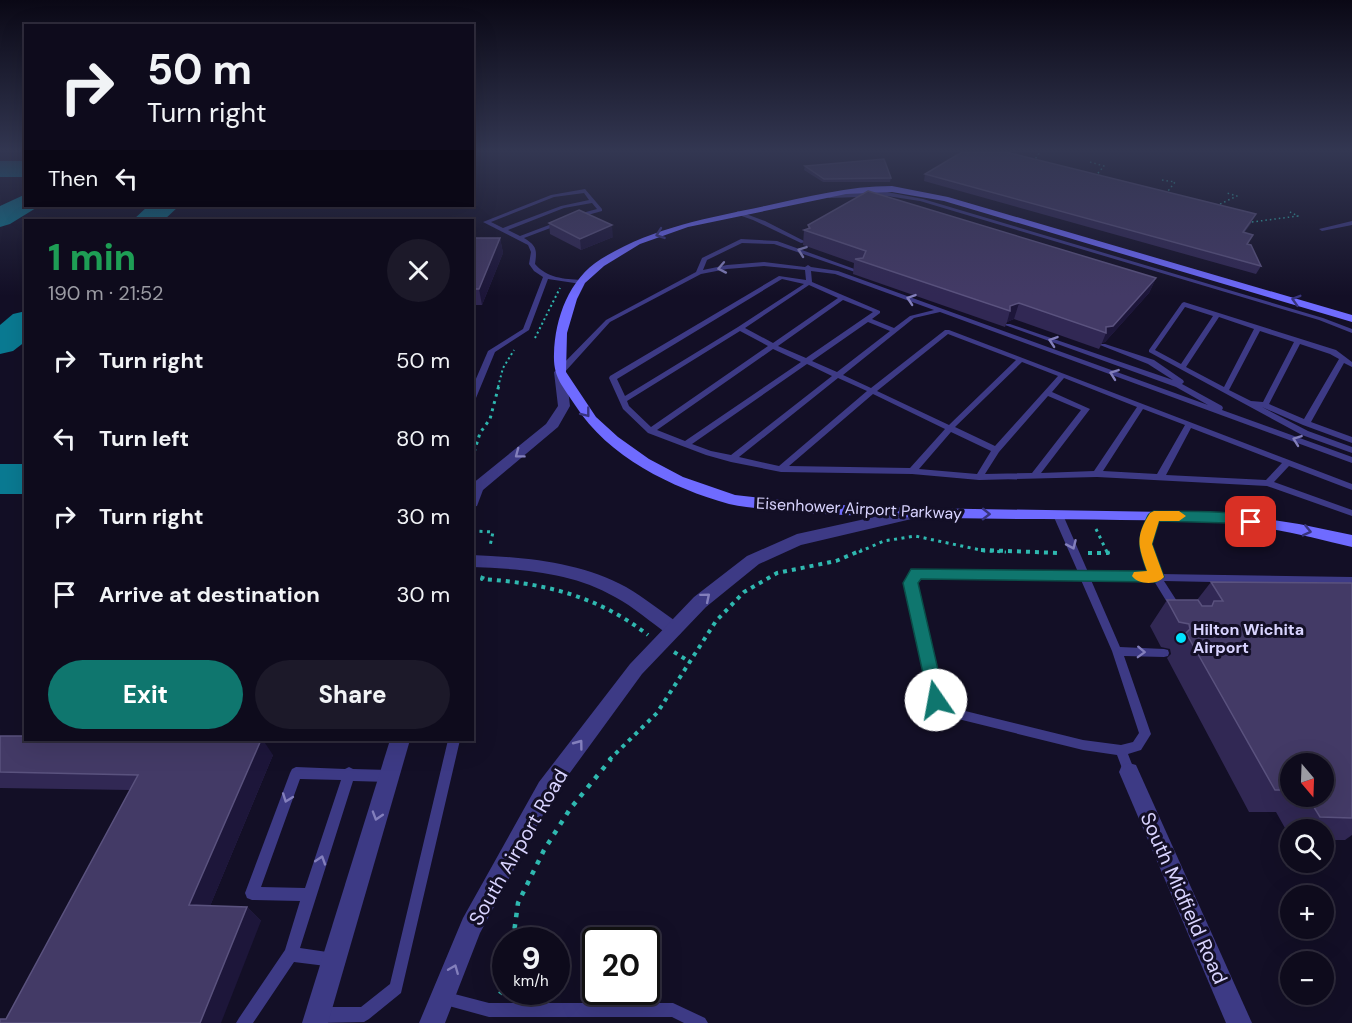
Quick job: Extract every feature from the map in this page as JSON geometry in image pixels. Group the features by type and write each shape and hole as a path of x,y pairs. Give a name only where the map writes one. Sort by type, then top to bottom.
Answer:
{"main road":[{"path":"560,372 561,333 572,299 581,282 600,264 638,242 686,225 809,200"},
{"path":"948,200 1352,319"},
{"name":"Eisenhower Airport Parkway","path":"560,372 591,420 613,440 644,462 678,480 733,500 815,509 915,513 1228,518 1299,529 1352,541"}],"street":[{"path":"474,496 477,488 551,427 564,406 560,372"},
{"name":"South Airport Road","path":"432,1023 471,926 546,789 636,669 700,602 753,560 797,540 915,513"},
{"path":"479,561 538,564 575,573 614,588 674,629"},
{"path":"316,1019 400,741"},
{"name":"South Midfield Road","path":"1129,772 1239,1023"}],"lane":[{"path":"549,200 486,222 530,244 534,252 532,264 537,272 546,276 581,282"},
{"path":"920,200 1321,319 1352,331"},
{"path":"503,230 563,207 593,201 600,210 580,215 520,238"},
{"path":"738,213 758,219 803,242"},
{"path":"1322,229 1352,224"},
{"path":"699,273 704,259 741,241 775,242 857,271"},
{"path":"560,372 608,321 699,273 727,267 764,264 808,267 836,272 1352,460"},
{"path":"808,267 809,283"},
{"path":"474,389 492,351 526,330 546,276"},
{"path":"686,444 878,312 809,283 781,277 613,378 626,407 651,431 686,444 731,459 781,469 912,471 979,477 1097,474 1268,483 1352,513"},
{"path":"622,400 809,283"},
{"path":"651,431 775,347 843,297"},
{"path":"1352,365 1333,352 1184,304 1151,351 1305,434 1352,450"},
{"path":"731,459 912,316 942,310"},
{"path":"1182,367 1217,315"},
{"path":"866,320 894,330"},
{"path":"1008,325 1179,385 1242,421"},
{"path":"740,328 775,347 996,450"},
{"path":"1225,391 1258,328"},
{"path":"781,469 946,331 1352,487"},
{"path":"1265,405 1298,341"},
{"path":"1103,345 1151,362 1211,404"},
{"path":"1306,423 1343,358"},
{"path":"912,471 950,428 1020,360"},
{"path":"979,477 996,450 1062,376"},
{"path":"1035,475 1086,409 1047,393"},
{"path":"1247,402 1265,405 1352,440"},
{"path":"1097,474 1141,406"},
{"path":"1160,477 1189,424"},
{"path":"1268,483 1288,462"},
{"path":"1058,515 1085,575 1118,651 1146,734 1137,746 1121,750 1083,745 950,712 936,700 911,583 916,573 1085,575 1352,581"},
{"path":"1154,516 1145,544 1156,577 1182,616"},
{"path":"1118,651 1164,653"},
{"path":"316,1019 364,1014 396,988 454,741"},
{"path":"1121,750 1129,772"},
{"path":"309,895 252,893 296,772 389,776"},
{"path":"244,1023 291,954 349,773"},
{"path":"291,954 334,960"},
{"path":"442,998 489,1010 673,1010 700,1023"}],"path":[{"path":"1216,206 1229,200"},
{"path":"1252,222 1298,216 1290,212"},
{"path":"531,341 539,334 552,300 564,280"},
{"path":"474,452 480,433 490,419 503,368 520,346"},
{"path":"515,927 518,903 549,842 570,809 619,748 657,713 716,621 744,592 777,573 836,561 884,541 915,536 985,551 1108,553 1090,515"},
{"path":"474,531 493,532 479,561 482,579 518,580 579,593 621,614 660,644 690,662"}],"building":[{"path":"853,200 897,200 1156,278 1113,326 1106,327 1106,333 1019,303 1010,306 1010,311 855,259 863,258 866,251 804,230 810,228 808,225"},
{"path":"1019,200 1198,200 1256,214 1243,232 1253,235 1247,244 1251,245 1261,266"},
{"path":"579,210 612,225 580,239 549,223"},
{"path":"474,238 500,238 479,289 474,289"},
{"path":"1211,582 1352,583 1352,818 1320,817 1314,807 1334,807 1334,753 1280,753 1280,790 1275,790 1186,633 1190,629 1189,624 1179,622 1167,600 1198,600 1202,606 1212,606 1214,601 1223,601"},
{"path":"0,736 24,736 24,741 261,741 189,905 247,907 200,1023 0,1023 0,1019 6,1019 138,775 0,772"}],"taxiway":[{"path":"0,218 24,203"},
{"path":"148,219 164,207"},
{"path":"0,343 24,324"},
{"path":"0,479 24,479"}],"slow traffic":[{"path":"1139,576 1156,577 1145,544 1154,516 1179,516"}],"place":[{"name":"Hilton Wichita Airport","path":"1181,638"}],"route":[{"path":"936,700 911,583 916,573 1156,577 1145,544 1154,516 1228,518 1251,522"}]}
